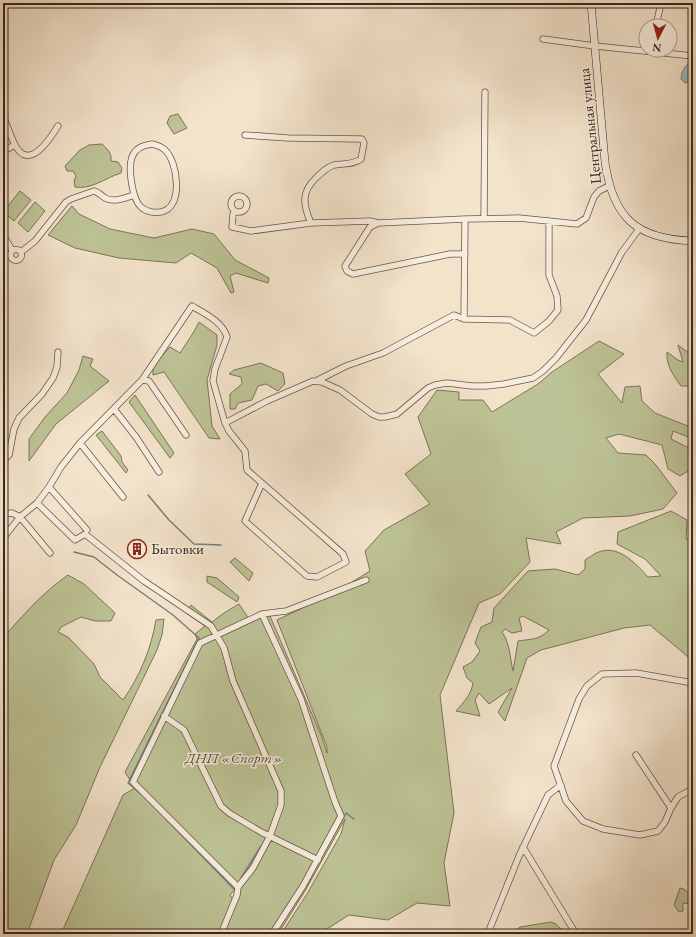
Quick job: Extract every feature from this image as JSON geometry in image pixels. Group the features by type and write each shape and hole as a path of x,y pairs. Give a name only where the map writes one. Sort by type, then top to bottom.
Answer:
{"street":[{"name":"Центральная улица","path":"591,3 602,136 609,186 621,212 639,228 653,235 664,238 693,241"},
{"path":"658,18 661,3"},
{"path":"543,39 638,50"},
{"path":"678,54 693,56"},
{"path":"484,218 485,92"},
{"path":"3,115 15,145 25,154 34,154 46,145 58,126"},
{"path":"245,135 288,138 362,139 364,143 361,159 356,163 334,165 324,170 310,184 305,193 305,211 311,223"},
{"path":"3,151 15,145"},
{"path":"157,145 162,147 169,155 175,172 176,190 172,206 165,211 160,212 146,210 138,204 134,195 130,168 134,153 142,146 157,145"},
{"path":"236,212 233,214 232,227 251,231 311,223 484,218 519,218 577,224 586,218 594,197 609,186"},
{"path":"3,235 12,250 10,256 15,261 21,257 21,252 35,242 62,206 71,199 94,191 104,198 113,201 134,195"},
{"path":"464,319 465,219"},
{"path":"225,423 267,401 318,380 346,366 383,353 454,315 464,319 510,320 534,333 549,321 558,310 557,296 549,275 549,221"},
{"path":"378,222 370,227 349,259 345,266 347,271 353,274 450,254 465,254"},
{"path":"318,380 340,390 372,414 385,417 398,414 428,388 435,385 447,383 486,386 533,378 544,371 556,358 586,320 622,252 639,228"},
{"path":"12,250 18,250 21,252"},
{"path":"3,538 20,517 37,502 49,487 61,467 80,444 142,380 192,306 216,322 226,333 227,337 213,381 225,423 229,431 245,451 247,470 262,483 343,554 346,562 317,578 307,576 245,521 262,483"},
{"path":"3,461 9,455 14,429 19,418 42,394 52,378 57,367 58,352"},
{"path":"142,380 150,381 186,435"},
{"path":"114,409 136,437 159,472"},
{"path":"80,444 123,497"},
{"path":"49,487 87,530"},
{"path":"37,502 75,540 85,534 144,581 211,626 224,648 233,681 281,791 281,804 270,836 253,868 238,887 237,895 221,934"},
{"path":"3,514 12,513 20,517 50,553"},
{"path":"238,887 132,782 200,643 262,614 286,612 366,580"},
{"path":"262,614 301,699 341,816 318,860 272,934"},
{"path":"693,683 636,673 602,674 587,686 579,699 554,766 566,801 583,821 603,829 640,836 658,831 665,822 678,797 693,790"},
{"path":"164,716 184,730 221,806 228,813 261,832 318,860"},
{"path":"636,755 671,808"},
{"path":"490,934 490,928 523,847 548,795 561,785"},
{"path":"523,847 576,934"}],"green space":[{"path":"178,114 187,128 174,134 167,123 170,116"},
{"path":"102,144 108,150 111,161 118,162 122,168 121,173 87,187 75,187 74,181 76,176 73,171 67,171 65,166 80,150 89,145"},
{"path":"20,191 31,200 14,221 3,212"},
{"path":"35,202 45,211 28,232 18,223"},
{"path":"72,206 79,214 110,229 154,238 192,229 214,234 235,260 269,278 268,283 236,273 230,276 234,292 231,293 217,268 191,253 176,263 119,258 75,248 48,235"},
{"path":"199,322 217,335 217,345 207,380 212,426 220,439 209,438 164,372 153,375 153,366 170,347 180,353"},
{"name":"ДНП «Спорт»","path":"599,341 624,354 598,374 622,403 625,387 640,386 642,401 655,413 693,428 693,439 673,431 671,439 693,450 693,468 680,476 668,469 662,445 619,434 606,438 618,453 646,455 656,465 677,493 663,509 630,516 583,518 556,532 561,544 526,538 530,562 500,594 479,603 440,695 454,813 444,863 450,906 417,903 388,920 349,915 319,934 281,934 307,894 341,834 345,819 305,891 278,934 61,934 123,795 135,788 125,772 197,639 195,634 205,626 186,613 191,605 212,622 239,604 249,619 270,610 273,615 270,616 321,735 327,753 327,747 277,620 336,592 370,571 365,551 384,530 430,504 405,474 431,454 418,417 437,390 459,392 459,400 483,400 492,412 538,384 552,372","holes":["152,804 240,885 234,901 230,895 237,887"]},
{"path":"678,345 693,356 693,379 690,386 681,386 669,366 667,352 683,362"},
{"path":"83,356 93,359 90,366 109,381 56,424 29,461 29,439 45,417 67,393 79,370"},
{"path":"261,363 283,373 285,384 278,391 266,384 258,386 252,400 238,403 235,409 230,409 230,394 242,384 241,377 229,374 234,370"},
{"path":"135,395 174,453 170,458 129,402"},
{"path":"102,431 121,456 122,462 128,470 126,473 96,435"},
{"path":"671,511 687,520 686,539 693,540 693,661 650,625 624,628 541,650 527,658 505,721 498,712 512,688 489,704 479,693 475,700 480,716 456,711 471,691 473,683 467,678 463,667 472,662 480,651 475,643 481,627 492,622 494,608 528,571 555,569 578,575 585,569 585,560 596,553 612,551 625,556 632,561 648,577 661,576 645,559 617,544 618,532","holes":["523,616 549,630 538,637 518,641 513,671 508,646 502,632 505,629 512,633 522,631 519,618"]},
{"path":"235,558 253,573 249,581 230,562"},
{"path":"68,575 84,584 115,613 111,621 95,621 81,617 61,627 58,632 68,637 94,664 100,677 123,700 140,672 148,652 156,620 164,619 162,635 157,650 100,767 76,825 54,860 27,934 3,934 3,633 8,632 29,609"},
{"path":"207,576 217,578 239,597 237,602 207,582"},
{"path":"680,888 684,889 693,897 693,904 683,903 683,911 679,912 674,905"},
{"path":"551,922 556,924 562,930 562,934 504,934 515,931 520,927"}],"water":[{"path":"689,63 693,67 693,77 689,82 685,83 681,79 682,74 684,68"}],"waterway":[{"path":"148,495 169,520 194,544 221,545"},
{"path":"74,552 94,557 173,615 199,638 128,783 148,800"},
{"path":"338,827 346,813 354,819"},
{"path":"166,819 234,889"},
{"path":"241,878 261,846"}],"place":[{"name":"Бытовки","path":"137,549"}]}
